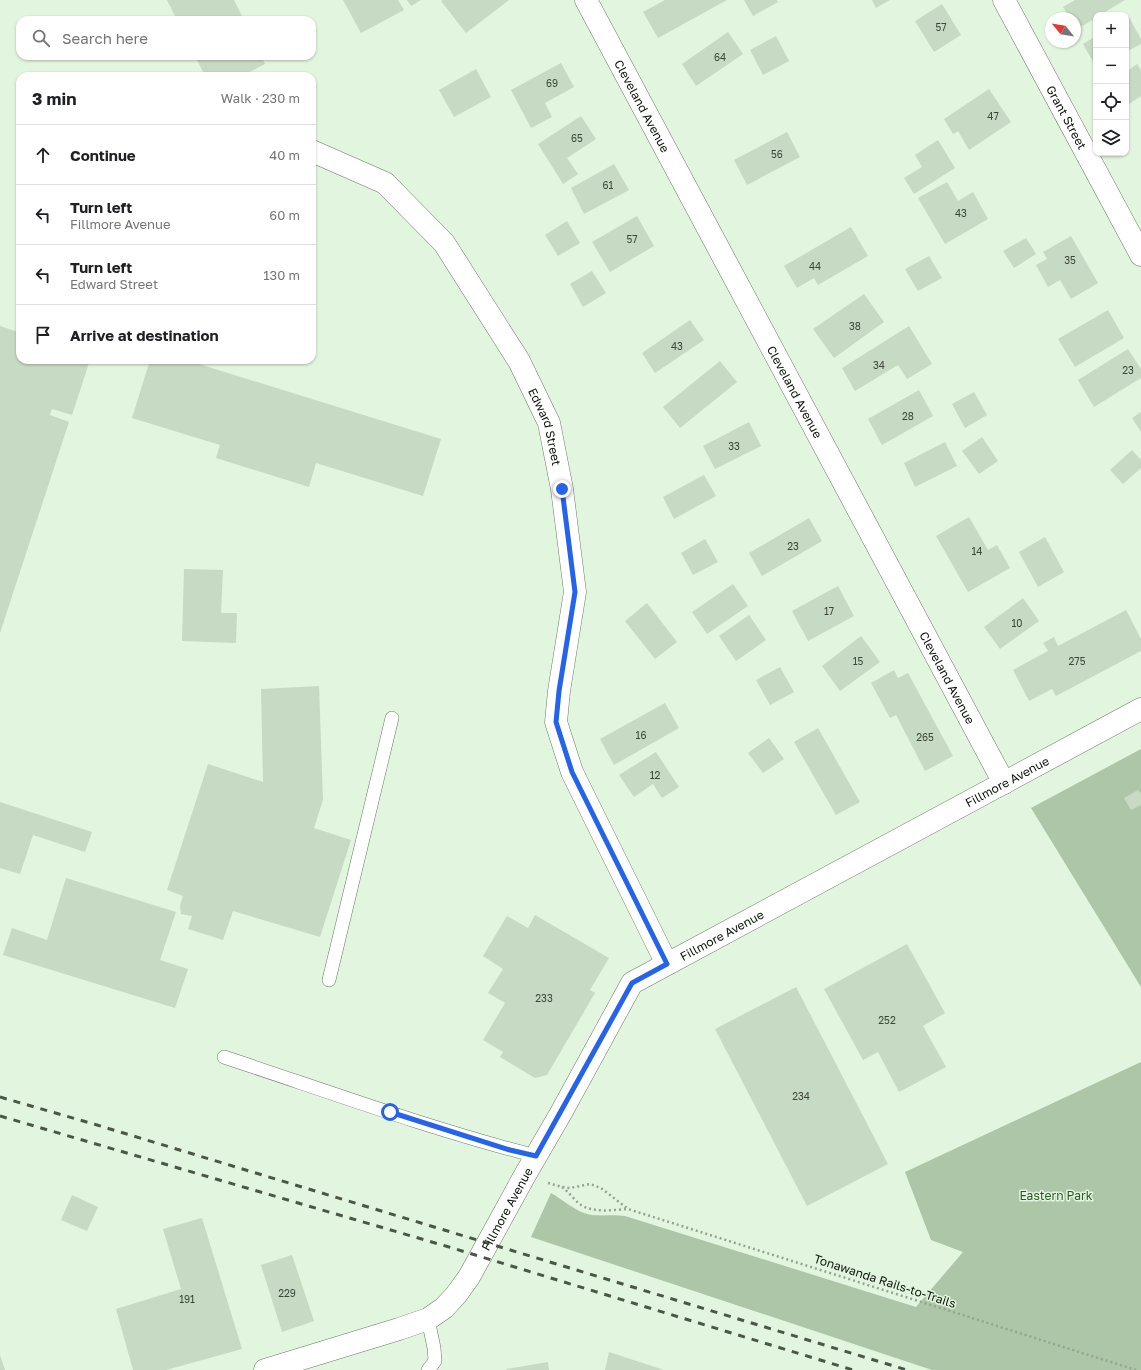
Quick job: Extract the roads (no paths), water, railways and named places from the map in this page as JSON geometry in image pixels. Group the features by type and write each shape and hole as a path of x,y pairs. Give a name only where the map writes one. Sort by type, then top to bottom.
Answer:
{"street":[{"name":"Cleveland Avenue","path":"586,0 1004,783"},
{"name":"Grant Street","path":"1004,0 1141,255"},
{"name":"Edward Street","path":"316,153 385,183 444,243 519,361 549,423 562,489 575,592 559,691 556,722 572,772 667,964"},
{"name":"Fillmore Avenue","path":"265,1370 399,1330 428,1318 444,1308 469,1277 632,983 1141,709"}],"lane":[{"path":"329,980 392,718"},
{"path":"224,1057 390,1112 510,1150 536,1156"},
{"path":"428,1318 435,1361 428,1370"}],"railway":[{"path":"0,1097 907,1370"},
{"path":"0,1116 449,1247 853,1370"}],"park label":[{"name":"Eastern Park","path":"1056,1195"}]}
